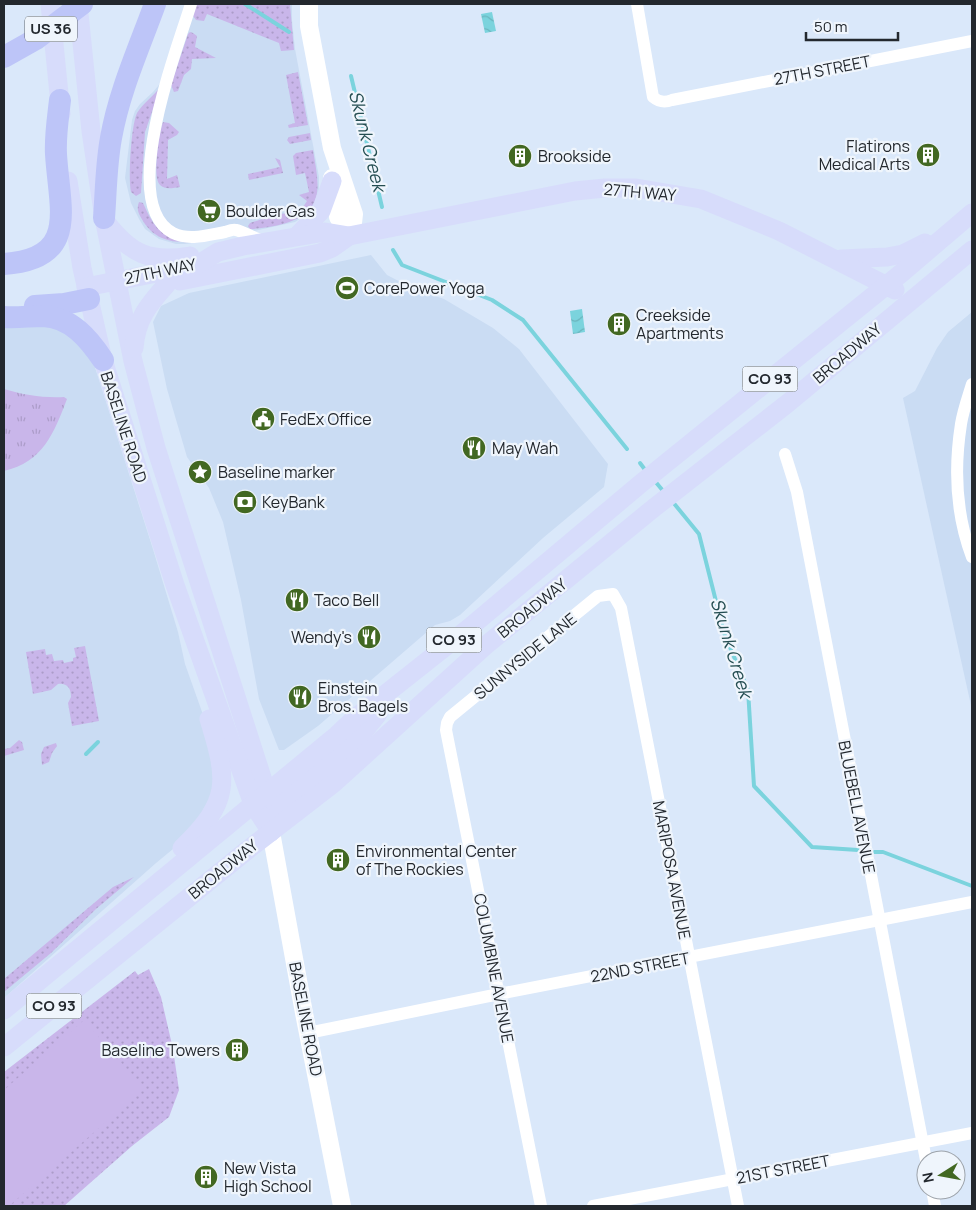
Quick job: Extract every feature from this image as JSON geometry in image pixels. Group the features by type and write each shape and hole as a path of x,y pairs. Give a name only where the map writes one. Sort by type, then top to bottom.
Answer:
{"highway":[{"name":"US 36","path":"8,56 36,40 82,4"},
{"path":"104,218 109,152 115,121 136,54 155,4"},
{"path":"4,264 37,257 51,247 58,235 62,221 56,142 60,100"},
{"path":"4,305 14,307 42,306 87,293"},
{"path":"4,317 44,316 61,319 85,336 103,360"}],"main road":[{"name":"BASELINE ROAD","path":"50,4 71,200 87,293 103,360 170,570 207,675 260,798"},
{"name":"BASELINE ROAD","path":"78,4 91,131 104,218 133,361 159,458 201,586 271,832"},
{"path":"297,236 321,210 332,181"},
{"name":"27TH WAY","path":"87,293 117,287 196,265 222,251 297,236 325,232 349,236 575,191 605,188 636,188 701,199 779,231 887,285 911,301"},
{"name":"BROADWAY","path":"4,1010 354,719 393,690 646,479 887,285 972,213"},
{"path":"104,218 124,243 142,254 170,259 222,251"},
{"path":"836,259 866,259 903,254 955,227"},
{"name":"27TH WAY","path":"117,287 167,284 320,253 332,248 349,236"},
{"name":"BROADWAY","path":"4,1047 334,782 485,646 655,507 788,402 972,250"},
{"path":"133,361 137,326 145,311 167,284"},
{"path":"170,570 180,579 190,584 201,586"},
{"path":"90,939 194,837 206,822 217,803 222,787 223,774 217,742 209,719 207,675"},
{"path":"271,832 278,813 286,800 354,743 377,715 393,690"}],"street":[{"path":"191,4 154,124 150,160 149,192 151,202 159,220 170,232 179,236 203,236 236,230 266,242"},
{"path":"309,4 309,26 332,148 354,214 349,236"},
{"name":"27TH STREET","path":"637,4 653,97 658,102 665,103 672,100 972,41"},
{"path":"332,148 332,181 338,217 349,236"},
{"path":"222,251 232,242 236,230"},
{"path":"972,384 961,423 956,477 958,505 972,557"},
{"name":"BLUEBELL AVENUE","path":"785,454 797,492 924,1150"},
{"name":"SUNNYSIDE LANE","path":"446,730 450,717 529,652 598,596 613,594"},
{"name":"MARIPOSA AVENUE","path":"613,594 621,608 738,1206"},
{"name":"COLUMBINE AVENUE","path":"446,730 540,1206"},
{"name":"BASELINE ROAD","path":"271,832 342,1206"},
{"name":"22ND STREET","path":"308,1033 972,902"},
{"name":"21ST STREET","path":"594,1206 972,1133"}],"shaded area":[{"path":"191,4 292,4 295,49 319,177 319,192 316,202 307,214 295,222 218,239 176,244 159,239 145,229 131,203 125,178 132,120 140,104 170,72"},
{"path":"371,255 387,275 414,289 444,299 493,328 519,349 608,464 604,487 543,538 460,615 450,621 435,625 318,726 284,750 279,750 259,699 241,600 223,522 209,488 187,457 167,389 153,322 161,306 189,293"},
{"path":"972,312 972,710 903,398 915,391 937,348 948,332"},
{"path":"49,319 91,355 152,546 178,632 185,664 216,754 212,793 190,835 4,998 4,325"}],"green space":[{"path":"196,4 290,4 294,50 281,51 279,43 207,14 204,21 196,20 193,16"},
{"path":"190,32 197,36 195,47 216,58 192,59 191,69 184,75 178,91 174,92 171,85"},
{"path":"298,72 308,125 289,128 288,125 295,123 286,75"},
{"path":"161,86 145,132 141,193 136,196 131,192 130,175 135,120 139,109"},
{"path":"163,122 169,123 179,132 168,140 167,179 177,175 180,187 164,188 158,180 157,155"},
{"path":"310,133 311,140 290,144 287,140 289,137"},
{"path":"313,150 317,193 311,208 292,221 269,227 250,229 248,226 250,223 293,210 299,213 307,201 299,195 309,192 305,173 296,175 293,156 296,153"},
{"path":"275,158 280,160 283,173 249,180 248,174 280,167"},
{"path":"139,202 143,203 151,220 166,235 191,242 170,241 152,232 139,214"},
{"path":"4,389 34,396 64,397 67,399 52,434 38,453 17,467 4,471"},
{"path":"85,646 99,721 72,726 68,703 71,697 69,689 64,684 58,684 51,690 33,694 26,652 45,649 46,655 52,654 54,661 63,660 64,663 73,661 73,658 76,657 74,648"},
{"path":"19,740 22,742 24,750 4,756 4,749 10,748"},
{"path":"56,743 57,746 49,762 42,765 41,754 44,747"},
{"path":"134,877 96,909 51,953 4,992 4,979 113,887"},
{"path":"149,969 161,997 173,1049 179,1090 169,1117 132,1146 64,1206 4,1206 4,1072 135,971 138,975"},
{"path":"84,1020 144,1089 9,1206 4,1206 4,1090"}],"water":[{"path":"492,12 496,31 485,33 481,14"},
{"path":"582,309 585,332 573,334 570,311"}],"waterway":[{"name":"Skunk Creek","path":"245,4 289,32"},
{"name":"Skunk Creek","path":"351,76 382,207"},
{"name":"Skunk Creek","path":"393,250 402,265 492,300 523,320 627,449"},
{"name":"Skunk Creek","path":"640,463 646,471"},
{"name":"Skunk Creek","path":"654,480 664,492"},
{"name":"Skunk Creek","path":"672,501 699,534 724,633 748,690 754,786 812,847 858,850"},
{"path":"86,754 98,742"},
{"name":"Skunk Creek","path":"874,852 883,852 972,886"}],"place":[{"name":"Flatirons Medical Arts","path":"928,155"},
{"name":"Brookside","path":"520,156"},
{"name":"Boulder Gas","path":"209,211"},
{"name":"CorePower Yoga","path":"347,288"},
{"name":"Creekside Apartments","path":"619,324"},
{"name":"FedEx Office","path":"263,419"},
{"name":"May Wah","path":"474,448"},
{"name":"Baseline marker","path":"200,472"},
{"name":"KeyBank","path":"245,502"},
{"name":"Taco Bell","path":"297,600"},
{"name":"Wendy's","path":"369,637"},
{"name":"Einstein Bros. Bagels","path":"300,697"},
{"name":"Environmental Center of The Rockies","path":"338,860"},
{"name":"Baseline Towers","path":"237,1050"},
{"name":"New Vista High School","path":"206,1177"}]}
